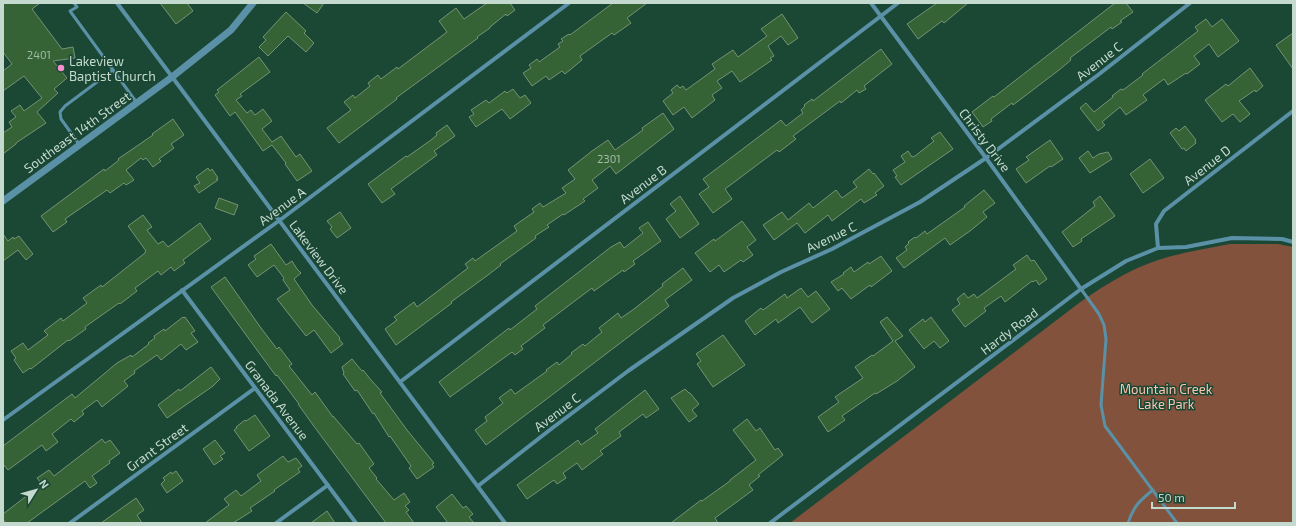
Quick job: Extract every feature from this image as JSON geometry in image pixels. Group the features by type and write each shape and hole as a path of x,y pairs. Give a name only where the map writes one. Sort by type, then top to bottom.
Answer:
{"street":[{"name":"Lakeview Drive","path":"117,3 505,523"},
{"name":"Southeast 14th Street","path":"3,201 172,77 230,30 253,3"},
{"name":"Avenue A","path":"3,420 280,220 569,3"},
{"name":"Christy Drive","path":"871,3 1082,289"},
{"name":"Avenue B","path":"400,382 898,3"},
{"name":"Avenue C","path":"478,486 551,428 628,371 733,298 782,272 832,249 920,202 986,158 1098,75 1190,3"},
{"name":"Avenue D","path":"1158,248 1156,224 1164,211 1293,111"},
{"name":"Hardy Road","path":"770,523 1082,289 1126,261 1158,248 1186,247 1232,238 1282,239 1293,242"},
{"name":"Granada Avenue","path":"182,290 356,523"},
{"name":"Grant Street","path":"70,523 255,388"},
{"path":"276,523 328,485"}],"lane":[{"path":"74,3 77,6"},
{"path":"82,3 70,11 137,103"},
{"path":"80,145 61,119 60,112 65,106 113,70"},
{"path":"1082,289 1099,314 1104,325 1106,339 1100,405 1105,426 1177,523"},
{"path":"1128,523 1132,510 1153,490"}],"green space":[{"name":"Mountain Creek Lake Park","path":"1230,244 1278,244 1293,247 1293,523 790,523 1079,303 1124,274 1162,259"}],"building":[{"path":"3,3 40,3 32,9 62,49 73,47 75,58 53,61 67,78 54,89 58,93 37,112 46,123 16,143 3,154 3,133 12,127 9,122 16,117 11,111 20,105 24,111 42,98 24,76 3,91 3,71 12,64 3,52"},
{"path":"160,3 187,3 193,11 176,24"},
{"path":"303,3 324,3 317,13"},
{"path":"487,3 510,3 515,10 507,16 506,14 477,37 478,38 396,98 397,99 339,143 327,128 351,110 344,102 353,95 355,98 370,86 368,83 378,75 381,79 397,67 398,69 447,32 439,21 456,8 464,19"},
{"path":"613,3 647,3 627,18 631,23 614,35 612,33 580,56 582,60 565,74 562,71 549,80 546,76 532,86 523,73 531,68 529,65 537,59 539,62 560,47 558,44 563,41 561,39 569,34 570,35"},
{"path":"937,3 968,3 944,23 942,21 918,39 907,24"},
{"path":"1115,3 1126,3 1133,12 1120,21 1122,22 1112,29 1111,27 1070,58 1071,60 1059,70 1013,105 1012,103 983,127 972,112 993,96 994,97"},
{"path":"286,12 306,31 304,33 314,43 306,52 288,36 268,56 259,47 266,40 263,37"},
{"path":"782,14 798,38 788,45 781,36 768,46 774,56 770,58 772,60 740,82 732,71 717,81 722,88 712,95 715,100 692,118 684,107 673,115 663,101 673,93 671,90 677,85 680,88 683,86 686,90 715,69 712,64 733,50 738,57 767,36 761,29"},
{"path":"1206,19 1212,27 1222,19 1239,41 1218,57 1209,44 1194,56 1200,64 1187,74 1186,73 1168,85 1164,79 1143,95 1147,100 1126,115 1120,107 1102,122 1105,125 1098,131 1080,108 1086,103 1094,112 1113,97 1112,96 1121,89 1123,90 1143,75 1142,74 1198,31 1195,27"},
{"path":"1293,33 1293,69 1276,45"},
{"path":"881,49 892,64 864,86 866,89 859,93 857,90 841,103 840,101 793,136 796,139 779,152 777,150 725,189 732,199 713,213 699,194 709,187 703,179 781,120 786,126 803,113 801,110 805,106 804,105 812,99 813,101"},
{"path":"259,57 270,72 240,94 242,96 236,100 247,113 251,110 255,115 263,109 272,121 262,129 272,142 281,136 296,157 300,154 312,171 297,181 285,164 286,163 272,145 263,151 235,112 230,116 215,95 219,92 217,90"},
{"path":"1250,68 1263,86 1256,92 1255,90 1239,101 1250,114 1240,122 1233,114 1222,122 1205,100 1226,84 1228,86"},
{"path":"513,89 520,98 525,95 531,103 510,119 502,109 476,127 469,117 474,114 471,110 486,100 489,103 505,91 507,93"},
{"path":"663,113 674,129 616,174 610,166 592,180 598,188 583,199 585,201 547,225 549,227 535,236 536,238 500,264 501,265 396,345 385,329 397,320 394,317 414,302 417,307 468,268 465,264 473,258 475,261 517,231 514,226 534,212 532,209 540,203 543,207 566,193 562,188 575,179 568,170 592,151 608,140 615,150 643,130 642,128"},
{"path":"173,119 184,135 171,144 174,148 159,159 161,161 153,167 146,158 143,160 141,158 126,170 134,180 126,185 124,183 110,193 107,190 65,219 67,222 53,232 41,216 104,169 105,171 119,160 118,159"},
{"path":"447,125 455,136 434,151 437,155 391,189 395,194 382,203 368,184 431,140 437,135 436,133"},
{"path":"1185,126 1196,140 1196,143 1186,151 1184,148 1182,149 1170,133 1176,128 1179,131"},
{"path":"940,132 953,149 901,185 895,177 897,176 893,170 905,162 901,156 908,151 912,157 915,156 934,141 931,138"},
{"path":"1050,140 1063,159 1051,167 1050,166 1026,183 1016,169 1029,160 1026,157"},
{"path":"1088,151 1093,158 1099,154 1108,152 1112,159 1090,173 1079,158"},
{"path":"1150,159 1164,178 1143,193 1130,174"},
{"path":"208,168 210,171 212,169 218,178 216,179 218,180 199,193 194,186 200,183 196,177"},
{"path":"869,169 884,186 875,193 877,195 864,203 861,199 832,221 828,215 805,233 797,223 774,240 763,225 782,212 788,220 809,203 813,208 836,190 842,198 857,187 853,182"},
{"path":"984,190 995,203 983,212 987,217 950,245 945,238 904,268 896,258 907,250 905,247 909,243 908,242 925,231 927,234 965,207 964,206"},
{"path":"680,196 699,224 680,238 666,219 676,211 670,204"},
{"path":"1100,196 1115,216 1081,239 1082,241 1073,247 1062,232 1095,206 1093,202"},
{"path":"219,198 238,205 234,215 215,208"},
{"path":"340,212 351,228 337,238 330,229 332,227 327,221"},
{"path":"143,215 152,227 147,230 158,244 163,241 168,247 200,223 211,239 183,260 185,263 174,271 171,267 161,275 158,271 135,288 137,291 120,304 119,303 85,327 86,329 69,341 68,340 31,369 30,368 23,373 14,360 16,358 11,351 23,343 28,350 48,335 44,331 61,318 63,321 87,303 83,298 101,285 102,287 145,253 146,251 128,226"},
{"path":"742,221 756,240 747,247 753,255 743,262 741,260 724,272 719,265 710,272 695,253 714,239 715,241"},
{"path":"648,222 661,241 633,261 635,264 624,272 623,270 594,291 592,288 543,325 545,328 521,346 523,349 515,355 512,352 450,397 439,382 509,328 510,330 537,309 535,306 611,247 620,242 624,248 643,233 639,228"},
{"path":"3,234 8,241 13,237 14,239 19,236 33,254 26,260 18,250 3,261"},
{"path":"271,244 286,265 292,261 301,273 294,279 312,305 340,338 339,339 343,344 331,353 314,330 306,336 277,299 290,290 283,280 284,278 274,265 257,277 248,265 256,259 254,256"},
{"path":"1027,255 1031,261 1034,260 1047,279 1039,285 1036,280 1033,282 1032,281 1005,302 1001,296 984,308 986,311 965,327 952,310 960,304 957,299 964,293 968,298 974,294 977,298 1016,269 1013,265"},
{"path":"881,256 892,271 871,287 870,285 851,299 842,288 838,291 831,282 844,274 843,273 851,267 854,272 868,262 869,264"},
{"path":"683,268 692,280 665,300 669,306 486,445 475,430 487,421 485,417 503,403 499,398 511,389 515,394 557,362 559,365 572,354 571,353 583,344 585,346 602,332 599,328 618,313 621,318 663,286 662,284"},
{"path":"225,277 277,349 279,347 292,364 289,366 312,395 315,392 333,417 357,444 359,443 374,464 369,468 377,478 376,479 394,500 404,493 410,502 405,506 409,510 406,512 414,523 386,523 211,287"},
{"path":"801,288 808,297 816,291 830,309 812,323 800,307 778,323 776,319 755,335 745,321 761,308 763,310 785,294 787,298"},
{"path":"185,317 195,331 191,333 198,342 186,350 181,344 161,360 157,355 134,371 135,373 124,381 128,386 102,407 97,400 82,411 84,414 74,422 71,419 52,434 58,442 46,451 42,445 8,470 3,464 3,446 72,394 75,398 117,363 131,355 132,357 149,344 148,343 155,338 154,336 164,329 165,331"},
{"path":"887,317 903,336 895,341 915,367 897,381 876,394 875,393 842,416 845,420 828,432 818,417 839,402 835,397 863,378 855,367 893,341 880,322"},
{"path":"931,317 949,341 940,348 934,341 924,349 909,330 923,319 925,322"},
{"path":"723,335 745,365 713,387 697,364 701,361 696,354"},
{"path":"352,359 382,392 380,393 407,430 434,463 432,464 434,467 417,479 409,468 411,466 390,436 389,437 374,413 373,414 357,390 355,391 343,374 342,367"},
{"path":"211,367 220,379 213,386 167,418 158,405 179,389 180,391"},
{"path":"685,389 699,404 692,410 697,416 689,422 671,398"},
{"path":"645,390 659,409 646,418 643,414 619,432 621,436 600,451 603,454 582,470 577,463 563,473 566,478 557,484 554,480 527,499 517,485 578,440 581,445 598,433 595,429"},
{"path":"255,415 270,436 249,451 234,430 245,420 246,421"},
{"path":"747,419 756,431 760,428 775,450 778,448 783,455 758,475 760,476 749,485 753,490 715,518 718,523 671,523 701,500 702,501 730,481 756,460 733,430"},
{"path":"102,439 105,443 110,440 120,453 109,461 110,463 92,476 97,483 90,488 85,481 27,523 6,523 3,519 3,514 42,484 37,478 49,470 54,476"},
{"path":"215,440 225,453 220,456 223,459 214,465 203,449"},
{"path":"283,456 288,462 296,458 302,466 298,469 300,472 250,508 252,511 233,523 205,523 229,505 224,499 236,490 241,496 261,481 257,475"},
{"path":"176,471 183,481 167,493 161,484 165,480 163,478 171,472 172,474"},
{"path":"452,494 463,508 466,506 473,514 469,517 474,523 448,523 436,507"},
{"path":"136,498 144,510 137,515 142,523 101,523"},
{"path":"327,511 335,523 311,523"}],"place":[{"name":"Lakeview Baptist Church","path":"61,68"}]}
